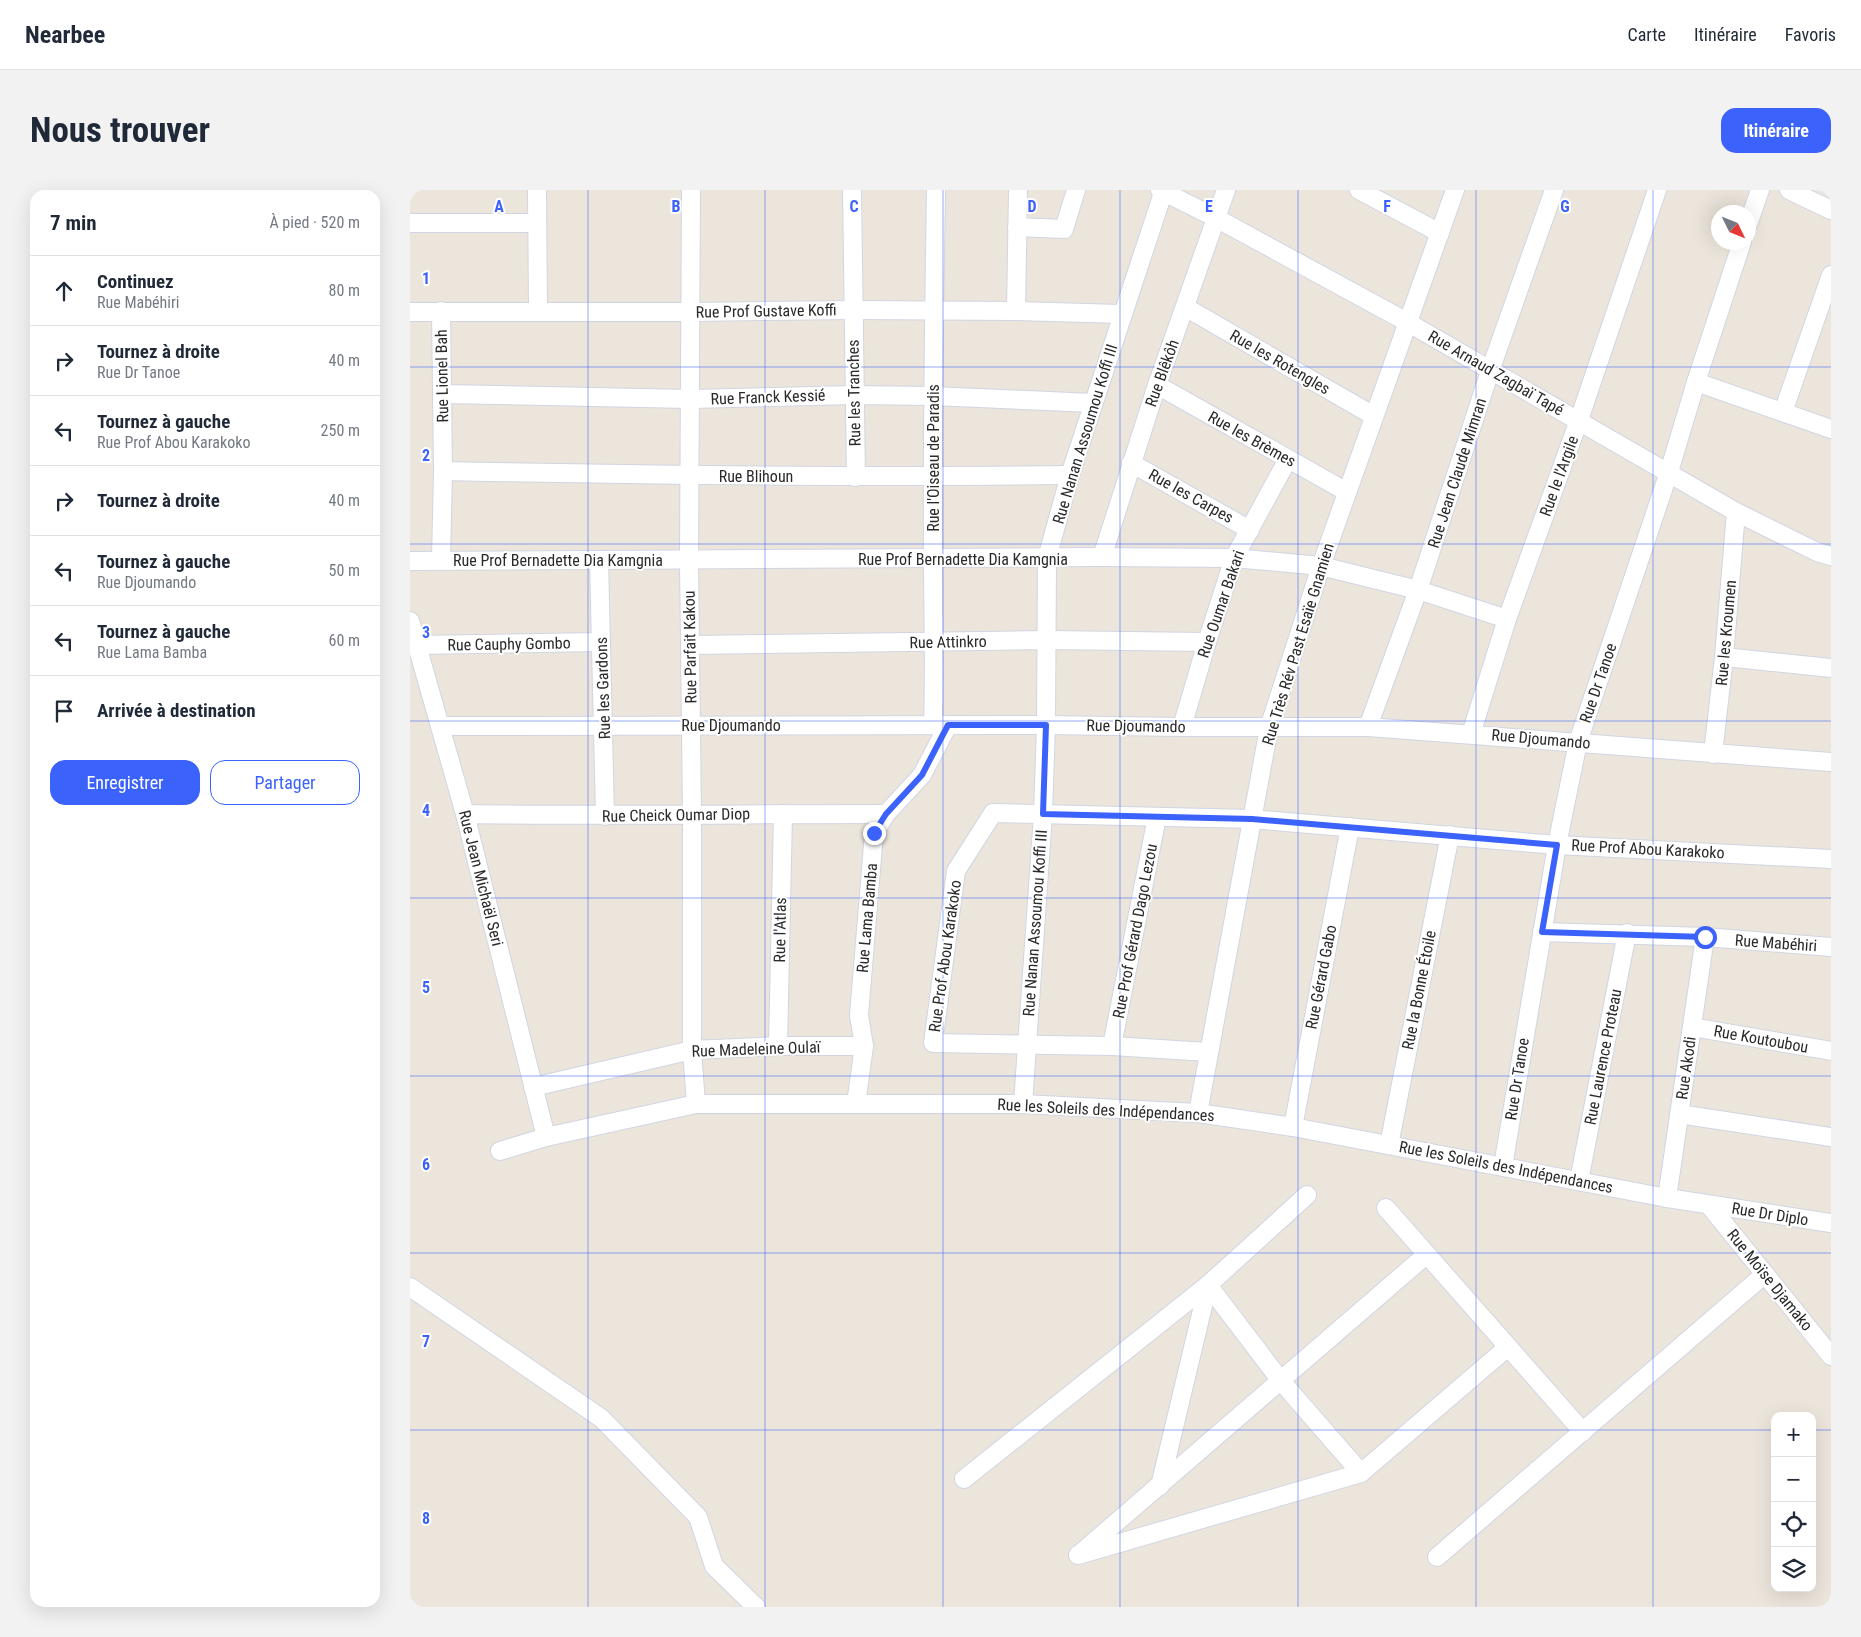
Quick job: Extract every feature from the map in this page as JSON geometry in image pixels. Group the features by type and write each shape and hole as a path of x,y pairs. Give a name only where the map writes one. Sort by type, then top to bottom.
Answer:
{"street":[{"path":"537,190 538,312"},
{"name":"Rue Parfait Kakou","path":"691,190 689,560 692,1050 696,1104"},
{"name":"Rue les Tranches","path":"852,190 856,477"},
{"name":"Rue l'Oiseau de Paradis","path":"936,190 933,559 935,642 941,725"},
{"path":"1016,311 1018,190"},
{"path":"1017,228 1064,229 1076,190"},
{"name":"Rue Blêkôh","path":"1102,557 1157,385 1226,190"},
{"path":"1360,190 1440,233"},
{"name":"Rue Très Rév Past Esaïe Gnamien","path":"1198,1113 1269,728 1321,566 1406,322 1455,190"},
{"name":"Rue Jean Claude Mimran","path":"1368,727 1418,590 1490,371 1554,190"},
{"name":"Rue le l'Argile","path":"1471,734 1507,619 1579,420 1656,190"},
{"path":"1755,205 1760,190"},
{"path":"1789,190 1831,210"},
{"name":"Rue Arnaud Zagbaï Tapé","path":"1163,191 1406,322 1736,512 1817,552 1831,556"},
{"name":"Rue Nanan Assoumou Koffi III","path":"1023,1104 1043,814 1046,725 1047,558 1070,475 1163,191"},
{"path":"410,223 537,223"},
{"name":"Rue Dr Tanoe","path":"1503,1166 1557,845 1578,742 1669,472 1739,250"},
{"path":"1783,412 1831,276"},
{"name":"Rue les Rotengles","path":"1185,307 1374,416"},
{"name":"Rue Prof Gustave Koffi","path":"410,312 853,310 1122,314"},
{"name":"Rue Lionel Bah","path":"441,312 443,471 441,560"},
{"path":"1696,382 1831,429"},
{"name":"Rue les Brèmes","path":"1157,385 1347,492"},
{"name":"Rue Franck Kessié","path":"442,394 690,399 854,395 934,396 1093,403"},
{"name":"Rue Oumar Bakari","path":"1182,727 1206,642 1234,558 1288,459"},
{"name":"Rue les Carpes","path":"1131,463 1250,530"},
{"name":"Rue Blihoun","path":"443,471 690,476 933,477 1070,475"},
{"name":"Rue les Kroumen","path":"1713,754 1724,657 1736,512"},
{"name":"Rue Prof Bernadette Dia Kamgnia","path":"410,561 1234,558 1321,566 1418,590 1507,619"},
{"name":"Rue les Gardons","path":"599,560 605,816"},
{"name":"Rue Jean Michaël Seri","path":"410,621 465,814 546,1137"},
{"name":"Rue Attinkro","path":"690,645 1046,640 1206,642"},
{"name":"Rue Cauphy Gombo","path":"417,645 601,642"},
{"path":"1724,657 1831,668"},
{"name":"Rue Djoumando","path":"440,726 691,724 1368,727 1831,762"},
{"name":"Rue Lama Bamba","path":"856,1104 864,1046 859,1015 874,833 886,814 922,775 941,725"},
{"name":"Rue Prof Abou Karakoko","path":"1208,1052 1112,1046 933,1043 956,871 993,813 1252,819 1557,845 1831,859"},
{"name":"Rue Cheick Oumar Diop","path":"465,814 605,816 886,814"},
{"name":"Rue l'Atlas","path":"778,1046 783,814"},
{"name":"Rue Prof Gérard Dago Lezou","path":"1112,1046 1157,817"},
{"name":"Rue Gérard Gabo","path":"1293,1127 1350,827"},
{"name":"Rue la Bonne Étoile","path":"1389,1145 1450,835"},
{"name":"Rue Mabéhiri","path":"1542,932 1627,933 1705,937 1831,947"},
{"name":"Rue Laurence Proteau","path":"1579,1181 1627,933"},
{"name":"Rue Akodi","path":"1667,1198 1705,937"},
{"name":"Rue Koutoubou","path":"1692,1028 1831,1051"},
{"name":"Rue Madeleine Oulaï","path":"533,1087 692,1050 778,1046 864,1046"},
{"name":"Rue les Soleils des Indépendances","path":"500,1150 546,1137 696,1104 1023,1104 1198,1113 1293,1127 1710,1205"},
{"path":"1679,1114 1831,1136"},
{"path":"964,1479 1208,1285 1307,1195"},
{"name":"Rue Dr Diplo","path":"1710,1205 1831,1223"},
{"name":"Rue Moïse Djamako","path":"1710,1205 1831,1356"},
{"path":"1386,1208 1583,1432"},
{"path":"1426,1255 1078,1556 1361,1473 1508,1347"},
{"path":"1437,1557 1765,1274"},
{"path":"1208,1285 1281,1381 1361,1473"},
{"path":"1160,1486 1208,1285"},
{"path":"410,1287 601,1418 698,1518 714,1566 756,1607"}],"route":[{"path":"874,833 886,814 922,775 948,725 1046,725 1043,814 1252,819 1557,845 1542,932 1627,933 1705,937"}]}
